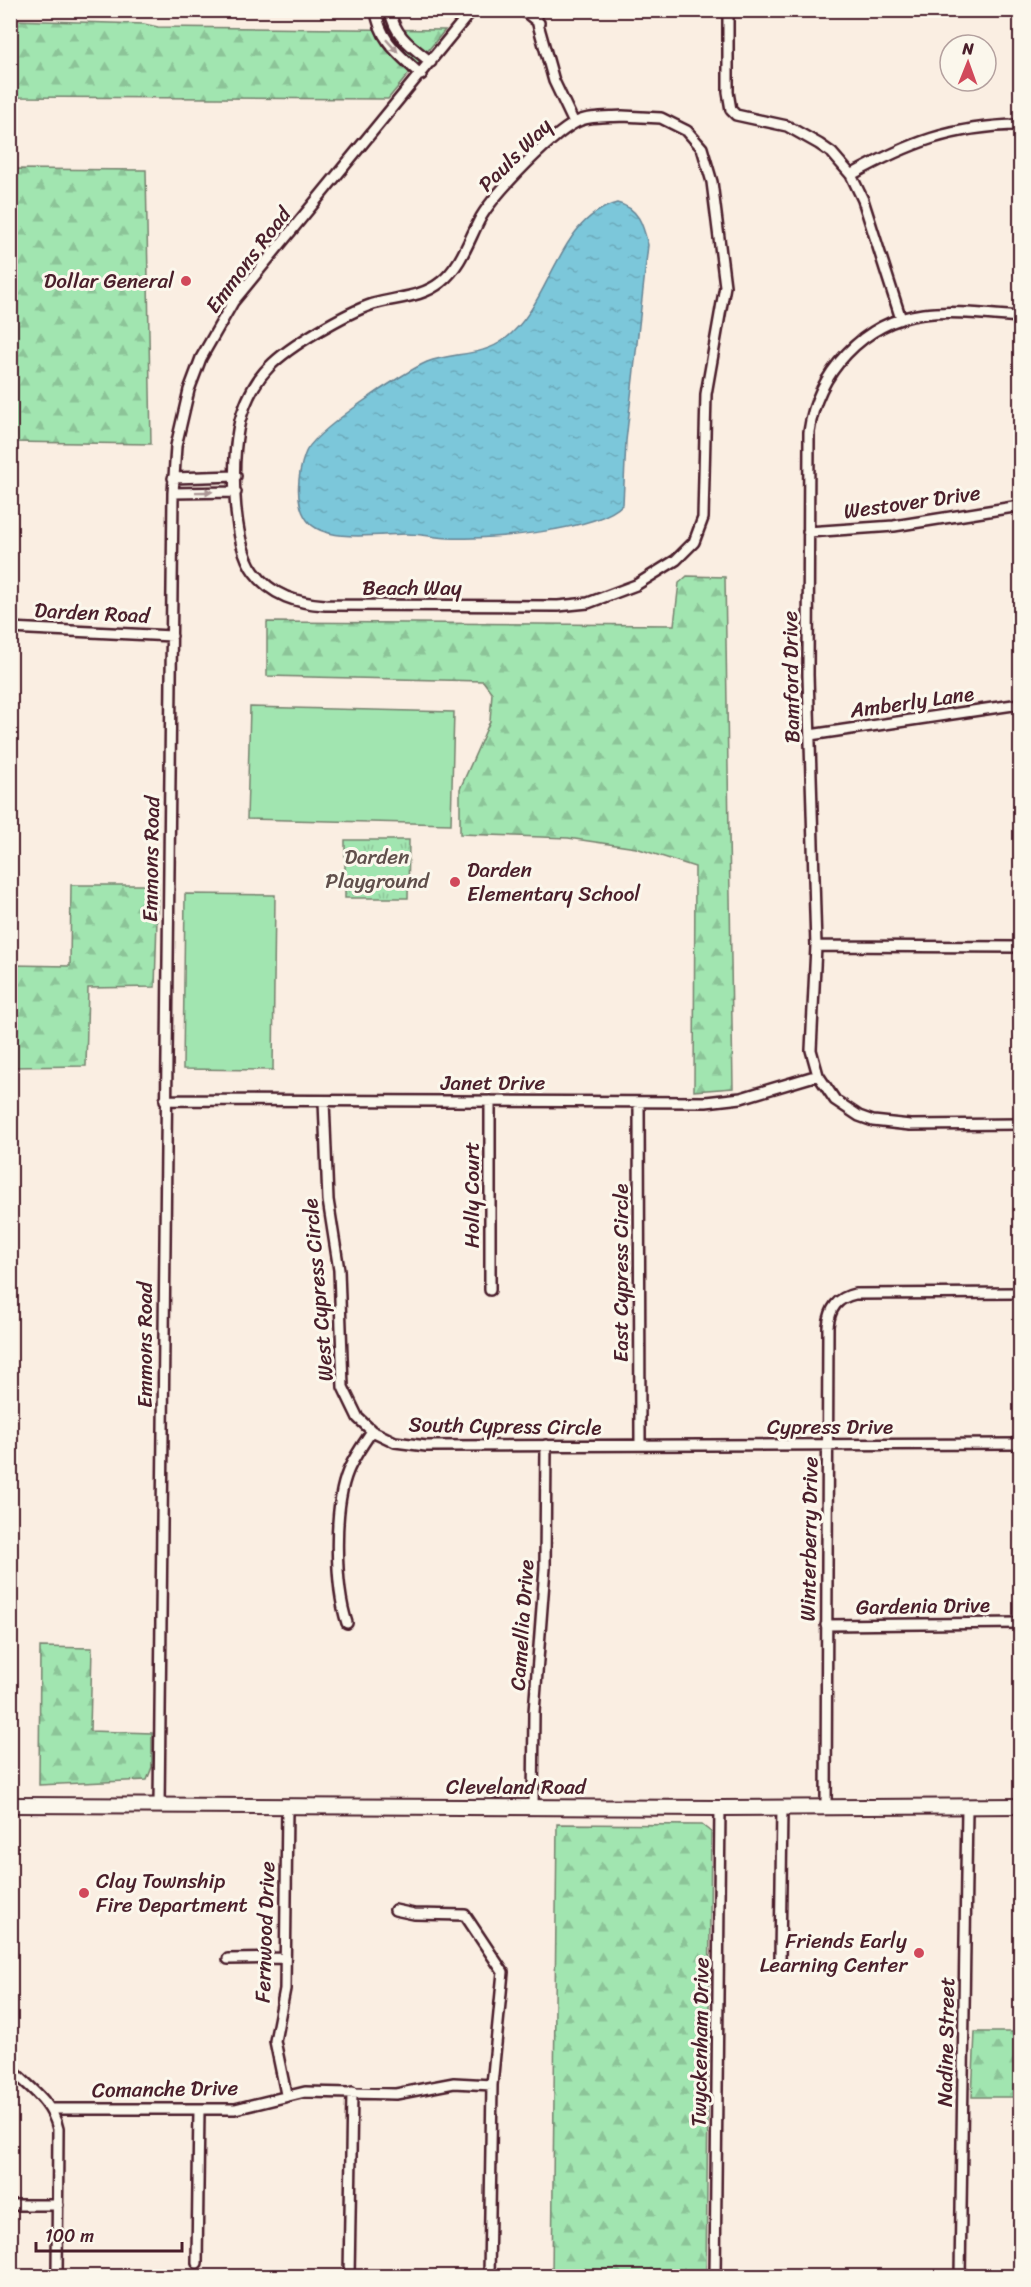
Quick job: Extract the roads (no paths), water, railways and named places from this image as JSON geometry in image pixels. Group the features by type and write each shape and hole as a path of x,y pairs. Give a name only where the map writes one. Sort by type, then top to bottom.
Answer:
{"main road":[{"name":"Cleveland Road","path":"10,1805 532,1808 1020,1806"}],"street":[{"path":"376,10 377,23 388,43 420,75"},
{"path":"390,10 395,30 402,39 431,62"},
{"name":"Emmons Road","path":"159,1806 165,1100 173,478 176,446 189,390 201,358 233,302 472,10"},
{"path":"523,10 538,22"},
{"path":"534,10 554,81 574,123"},
{"path":"728,10 728,92 731,110 736,115 775,122 804,134 832,153 851,175 863,200 901,319"},
{"name":"Pauls Way","path":"236,476 241,415 257,381 269,366 293,348 360,309 420,294 440,283 458,264 485,211 500,191 574,123 589,118 661,118 687,131 702,148"},
{"path":"851,175 895,151 933,136 971,127 1020,125"},
{"name":"Beach Way","path":"236,476 238,537 253,571 273,591 309,604 573,605 620,593 657,572 691,547 699,531 704,511 706,394 724,306 726,277 712,182 702,148"},
{"name":"Bamford Drive","path":"818,1075 811,1050 816,946 810,735 808,532 809,432 817,399 830,374 846,354 880,329 901,319 934,313 1020,317"},
{"path":"173,478 236,476"},
{"path":"173,493 236,492"},
{"name":"Westover Drive","path":"808,532 894,526 1020,506"},
{"name":"Darden Road","path":"10,628 172,636"},
{"name":"Amberly Lane","path":"810,735 1020,704"},
{"path":"816,946 1020,947"},
{"path":"818,1075 835,1100 859,1116 873,1121 910,1125 1020,1124"},
{"name":"Janet Drive","path":"165,1100 706,1102 741,1098 818,1075"},
{"name":"West Cypress Circle","path":"324,1101 328,1200 341,1301 343,1387 358,1418 372,1431"},
{"name":"Holly Court","path":"490,1101 490,1290"},
{"name":"East Cypress Circle","path":"639,1102 640,1445"},
{"name":"Winterberry Drive","path":"826,1808 829,1316 839,1300 846,1296 1020,1293"},
{"path":"347,1623 340,1599 339,1502 348,1471 372,1431"},
{"name":"South Cypress Circle","path":"372,1431 407,1445 640,1445"},
{"name":"Cypress Drive","path":"640,1445 1020,1444"},
{"name":"Camellia Drive","path":"532,1808 534,1712 545,1568 546,1445"},
{"name":"Gardenia Drive","path":"826,1625 1020,1623"},
{"name":"Fernwood Drive","path":"286,2094 275,2041 284,1999 287,1806"},
{"name":"Twyckenham Drive","path":"715,2277 720,1808"},
{"path":"780,1960 782,1808"},
{"name":"Nadine Street","path":"960,2277 967,1808"},
{"path":"395,1910 414,1914 465,1915 503,1972 492,2085 489,2277"},
{"path":"228,1959 285,1959"},
{"path":"10,2068 52,2109 60,2141 57,2277"},
{"name":"Comanche Drive","path":"52,2109 235,2109 286,2094 352,2092 396,2094 453,2083 492,2085"},
{"path":"350,2277 352,2092"},
{"path":"196,2263 199,2109"},
{"path":"10,2205 58,2205"}],"water":[{"path":"617,203 630,209 639,218 648,245 626,441 623,504 610,513 591,521 567,527 488,537 448,538 417,534 339,535 315,527 307,520 300,505 298,487 305,454 311,444 360,404 415,368 437,359 487,349 505,339 521,324 534,305 567,244 580,226 597,212"}],"place":[{"name":"Dollar General","path":"186,281"},
{"name":"Darden Elementary School","path":"455,882"},
{"name":"Clay Township Fire Department","path":"84,1893"},
{"name":"Friends Early Learning Center","path":"919,1953"}],"park label":[{"name":"Darden Playground","path":"377,869"}]}
